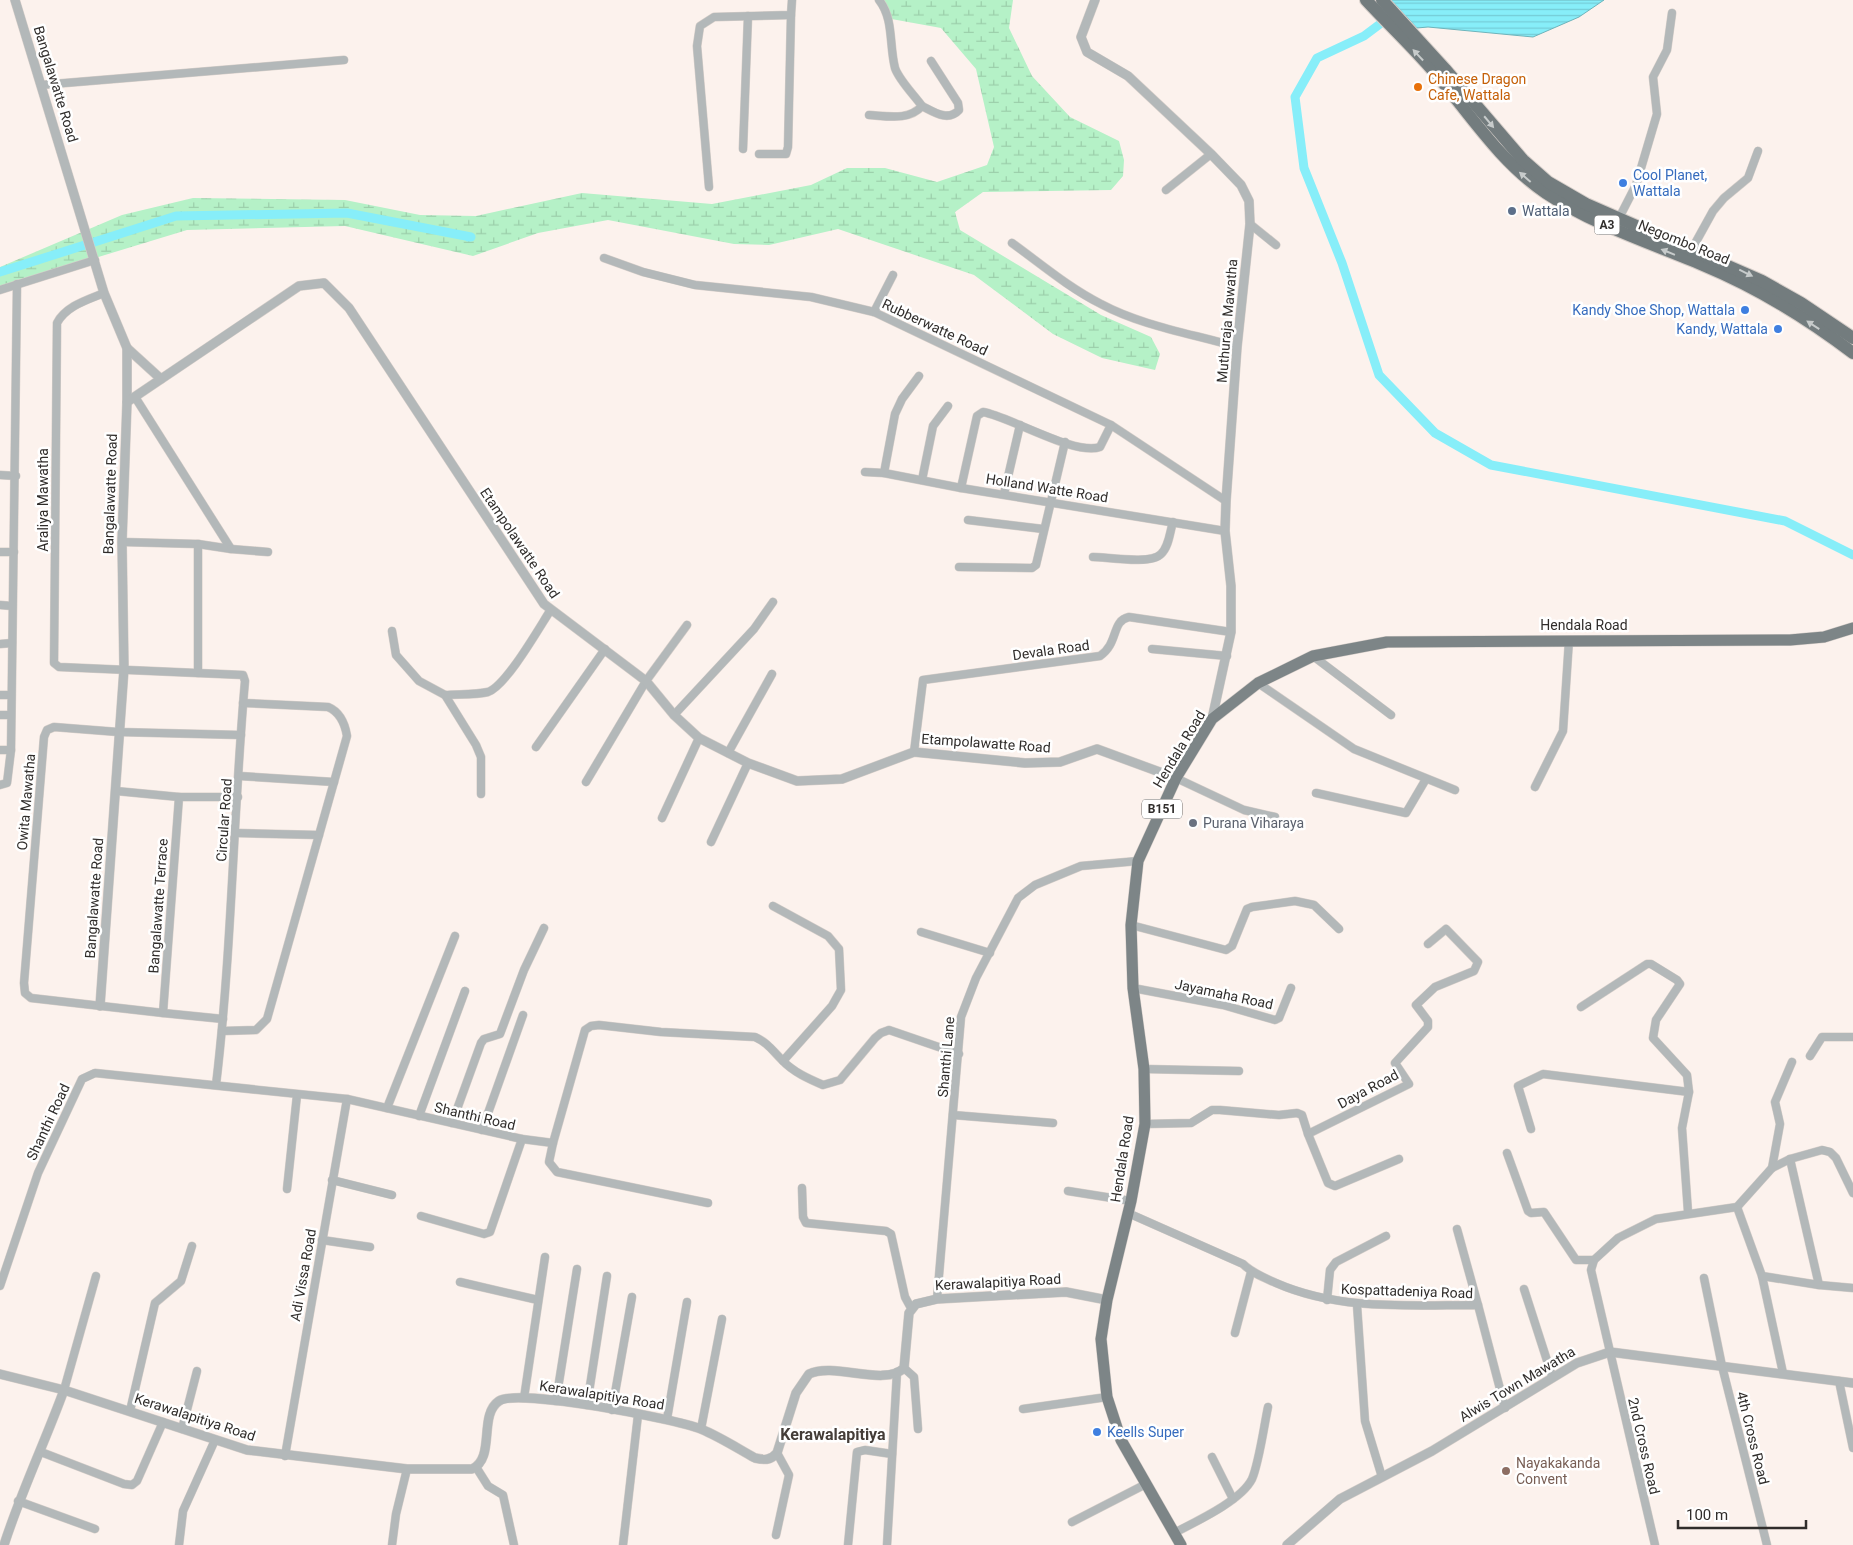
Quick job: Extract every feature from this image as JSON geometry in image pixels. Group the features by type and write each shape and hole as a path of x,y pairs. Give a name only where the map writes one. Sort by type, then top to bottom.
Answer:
{"highway":[{"name":"Negombo Road","path":"1366,0 1407,36"},
{"name":"Negombo Road","path":"1382,0 1439,78 1517,170 1544,192 1566,206 1692,249 1736,268 1789,296 1853,338"},
{"name":"Negombo Road","path":"1617,224 1730,277 1787,308 1853,353"}],"main road":[{"name":"Hendala Road","path":"1181,1545 1121,1440 1107,1397 1101,1339 1106,1300 1130,1207 1145,1124 1144,1069 1133,988 1131,925 1138,861 1176,778 1212,719 1258,683 1313,656 1387,642 1790,640 1824,637 1853,628"}],"street":[{"name":"Bangalawatte Road","path":"15,0 104,292 127,348 131,400 122,542 124,670 118,732 116,791 100,1006"},
{"path":"759,154 786,154 788,147 792,0"},
{"path":"879,0 884,6 891,31 896,69 922,106 948,116 954,115 959,110 958,103 931,61"},
{"name":"Muthuraja Mawatha","path":"1095,0 1081,37 1086,52 1128,76 1211,154 1241,185 1249,201 1250,224 1237,347 1226,501 1225,531 1231,586 1231,632 1212,719"},
{"path":"1617,224 1636,185 1657,114 1652,77 1667,50 1672,13"},
{"path":"709,187 697,46 700,26 714,17 791,15"},
{"path":"744,149 748,16"},
{"path":"41,85 344,60"},
{"path":"869,115 908,116 916,113 922,106"},
{"path":"1692,249 1713,211 1724,198 1748,178 1758,151"},
{"path":"1166,190 1211,154"},
{"path":"1250,224 1276,245"},
{"path":"1012,243 1077,291 1103,305 1132,317 1237,347"},
{"name":"Rubberwatte Road","path":"604,258 643,272 695,285 811,297 874,312 1111,425 1226,501"},
{"path":"0,290 95,260"},
{"path":"874,312 893,275"},
{"name":"Etampolawatte Road","path":"131,400 299,286 324,283 348,308 470,495 550,611 605,649 646,681 674,715 700,738 748,763 797,781 808,782 842,779 914,752 1034,762 1060,762 1098,749 1176,778"},
{"path":"0,785 7,783 11,750 10,695 16,476 17,284"},
{"name":"Araliya Mawatha","path":"104,292 61,315 57,324 54,663 59,667 124,670"},
{"path":"127,348 161,379"},
{"path":"884,473 895,414 902,399 919,376"},
{"path":"131,400 231,549"},
{"path":"922,480 934,426 948,406"},
{"path":"961,488 977,416 980,413 986,412 1065,442 1097,448 1100,447 1111,425"},
{"path":"1004,494 1020,425"},
{"path":"959,567 1032,568 1038,561 1043,529 1065,442"},
{"name":"Holland Watte Road","path":"865,472 884,473 961,488 1051,501 1225,531"},
{"path":"0,475 16,476"},
{"path":"968,520 1043,529"},
{"path":"1093,556 1147,560 1156,558 1162,554 1166,546 1173,522"},
{"path":"122,542 198,544 268,552"},
{"path":"198,544 198,673"},
{"path":"0,552 14,552"},
{"path":"674,715 754,629 773,602"},
{"path":"0,605 12,606"},
{"path":"445,696 489,692 498,686 520,658 550,611"},
{"name":"Devala Road","path":"914,752 923,680 1100,656 1112,644 1118,622 1122,618 1129,617 1231,632"},
{"path":"586,782 646,681 687,625"},
{"path":"392,631 396,655 419,681 445,696 478,751 481,757 481,794"},
{"path":"1535,787 1563,731 1569,640"},
{"path":"0,644 12,643"},
{"path":"536,747 605,649"},
{"path":"1152,649 1226,656"},
{"path":"1313,656 1391,715"},
{"name":"Circular Road","path":"124,670 243,675 245,681 223,1019 216,1085"},
{"path":"728,752 772,674"},
{"path":"1258,683 1354,749 1455,790"},
{"path":"0,695 10,695"},
{"path":"222,1031 256,1030 267,1018 347,736 344,723 334,709 328,707 243,703"},
{"path":"0,715 11,715"},
{"name":"Owita Mawatha","path":"100,1006 31,998 25,993 24,983 44,736 47,730 54,727 118,732 241,735"},
{"path":"662,818 700,738"},
{"path":"0,750 11,750"},
{"path":"711,842 748,763"},
{"path":"239,776 334,782"},
{"path":"1176,778 1244,810 1275,817"},
{"path":"1316,793 1406,813 1426,778"},
{"path":"116,791 179,796 238,797"},
{"name":"Bangalawatte Terrace","path":"163,1013 179,796"},
{"path":"236,833 318,835"},
{"name":"Shanthi Lane","path":"938,1299 961,1018 976,978 1018,898 1035,885 1081,866 1138,861"},
{"path":"1131,925 1226,950 1232,946 1247,910 1252,907 1295,901 1314,905 1340,929"},
{"path":"773,906 828,936 835,942 839,949 842,990 832,1006 783,1061"},
{"path":"452,1123 481,1043 484,1039 500,1034 524,970 544,928"},
{"name":"Daya Road","path":"1308,1134 1410,1084 1395,1063 1428,1027 1428,1021 1416,1005 1435,987 1474,972 1478,967 1478,962 1446,929 1428,944"},
{"path":"921,932 990,953"},
{"path":"387,1108 455,936"},
{"path":"1582,1007 1647,964 1651,964 1678,980 1680,984 1677,990 1656,1020 1653,1038 1687,1075 1689,1092 1682,1128 1688,1212"},
{"name":"Jayamaha Road","path":"1133,988 1223,1005 1275,1020 1279,1018 1291,988"},
{"path":"419,1116 465,991"},
{"path":"100,1006 223,1019"},
{"path":"482,1130 523,1015"},
{"path":"708,1204 557,1172 549,1162 552,1143 585,1030 591,1026 600,1025 661,1032 755,1037 768,1043 783,1061 802,1076 824,1085 840,1080 881,1033 889,1030 959,1054"},
{"path":"1810,1056 1822,1037 1853,1037"},
{"path":"1772,1168 1780,1124 1776,1102 1792,1062"},
{"path":"1144,1069 1239,1071"},
{"name":"Shanthi Road","path":"0,1286 38,1173 82,1079 95,1073 346,1100 522,1139 552,1143"},
{"path":"1531,1129 1518,1086 1543,1074 1689,1092"},
{"path":"288,1189 297,1094"},
{"name":"Adi Vissa Road","path":"285,1456 346,1100"},
{"path":"1145,1124 1191,1122 1212,1110 1279,1115 1297,1113 1302,1115 1328,1183 1335,1186 1399,1159"},
{"path":"953,1115 1053,1123"},
{"path":"421,1216 484,1234 490,1232 522,1139"},
{"path":"1507,1154 1528,1211 1531,1214 1544,1212 1576,1260 1594,1260 1618,1238 1656,1219 1688,1212 1737,1207 1772,1168 1790,1159 1822,1150 1830,1152 1836,1158 1853,1193"},
{"path":"1790,1159 1819,1285"},
{"path":"332,1180 392,1195"},
{"path":"802,1188 803,1217 806,1223 886,1231 891,1234 905,1297 911,1308 900,1370 892,1454 887,1545"},
{"name":"Kospattadeniya Road","path":"1068,1192 1130,1207 1243,1264 1251,1272 1293,1290 1326,1300 1357,1305 1478,1305 1505,1408"},
{"path":"1737,1207 1762,1276 1782,1374"},
{"path":"1458,1229 1478,1305"},
{"path":"1326,1300 1330,1270 1336,1262 1386,1236"},
{"path":"322,1240 370,1247"},
{"path":"130,1411 155,1303 181,1281 192,1246"},
{"path":"524,1398 545,1257"},
{"name":"2nd Cross Road","path":"1594,1260 1592,1270 1655,1545"},
{"path":"556,1401 577,1269"},
{"path":"1235,1333 1251,1272"},
{"path":"4,1545 18,1501 41,1452 64,1390 96,1276"},
{"path":"587,1405 607,1276"},
{"path":"1762,1276 1853,1288"},
{"name":"4th Cross Road","path":"1704,1278 1722,1366 1766,1545"},
{"path":"460,1282 538,1300"},
{"path":"1524,1289 1552,1376"},
{"name":"Kerawalapitiya Road","path":"911,1308 921,1302 938,1299 1066,1292 1106,1300"},
{"path":"612,1410 632,1297"},
{"path":"667,1419 687,1302"},
{"path":"1357,1305 1364,1421 1382,1477"},
{"path":"701,1429 722,1319"},
{"name":"Alwis Town Mawatha","path":"1287,1545 1340,1498 1382,1477 1505,1408 1552,1376 1576,1363 1610,1352 1853,1383"},
{"path":"776,1535 789,1475 777,1453 796,1393 809,1374 822,1371 886,1375 900,1370 914,1377 918,1430"},
{"path":"182,1428 196,1371"},
{"name":"Kerawalapitiya Road","path":"0,1374 64,1390 247,1450 285,1456 408,1469 458,1471 476,1467 482,1457 492,1408 501,1399 524,1398 587,1405 667,1419 701,1429 755,1458 769,1460 777,1453"},
{"path":"1839,1381 1853,1448"},
{"path":"1023,1409 1107,1397"},
{"path":"1174,1533 1208,1516 1233,1499 1252,1479 1268,1407"},
{"path":"623,1545 638,1415"},
{"path":"41,1452 124,1484 132,1485 137,1482 163,1422"},
{"path":"179,1545 183,1512 215,1440"},
{"path":"848,1545 857,1452 865,1450 892,1454"},
{"path":"1212,1457 1233,1499"},
{"path":"476,1467 488,1486 503,1496 514,1545"},
{"path":"392,1545 396,1514 408,1469"},
{"path":"1072,1522 1146,1484"},
{"path":"18,1501 95,1529"}],"green space":[{"path":"880,0 1013,0 1009,28 1032,76 1070,117 1119,141 1124,160 1123,176 1111,190 983,192 955,212 960,230 1101,315 1151,337 1160,354 1155,370 1102,358 1053,334 974,275 838,229 769,245 734,244 608,220 538,233 473,256 345,226 187,230 0,287 0,267 122,215 193,198 345,200 420,215 476,216 582,193 712,204 811,185 847,168 885,168 937,182 987,165 994,147 976,69 941,28 886,18"}],"water":[{"path":"1391,0 1604,0 1579,17 1533,37 1428,27 1417,28"}],"waterway":[{"path":"1388,18 1364,36 1317,58 1295,97 1304,168 1342,263 1379,375 1435,433 1491,465 1785,521 1853,555"},
{"path":"0,272 176,216 347,213 471,237 468,237"}],"place":[{"name":"Chinese Dragon Cafe, Wattala","path":"1418,87"},
{"name":"Cool Planet, Wattala","path":"1623,183"},
{"name":"Wattala","path":"1512,211"},
{"name":"Kandy Shoe Shop, Wattala","path":"1745,310"},
{"name":"Kandy, Wattala","path":"1778,329"},
{"name":"Purana Viharaya","path":"1193,823"},
{"name":"Keells Super","path":"1097,1432"},
{"name":"Nayakakanda Convent","path":"1506,1471"}],"district":[{"name":"Kerawalapitiya","path":"833,1434"}]}
